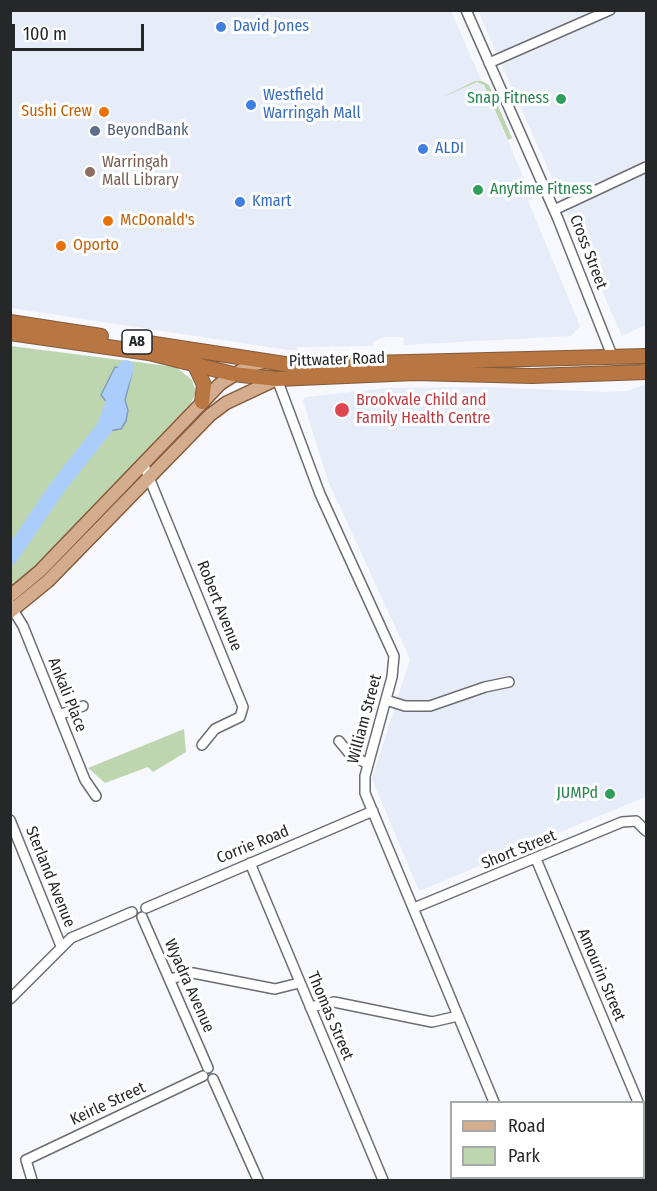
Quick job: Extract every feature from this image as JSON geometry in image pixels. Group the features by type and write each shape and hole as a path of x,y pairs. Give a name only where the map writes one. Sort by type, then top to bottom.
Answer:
{"highway":[{"name":"A8","path":"10,322 264,362"},
{"name":"A8","path":"10,333 106,346 194,363 233,374 277,379"},
{"name":"Pittwater Road","path":"264,362 291,365 646,356"},
{"name":"Cross Street","path":"613,358 618,374"},
{"path":"194,363 204,385 202,402"},
{"name":"Pittwater Road","path":"277,379 415,373 532,376 646,372"}],"main road":[{"path":"10,596 40,571 202,402 233,374 264,362"},
{"name":"Pittwater Road","path":"12,609 48,581 210,415 226,403 277,379"}],"street":[{"name":"Cross Street","path":"466,10 554,210 613,358"},
{"path":"489,63 610,10"},
{"path":"554,210 646,167"},
{"name":"William Street","path":"277,379 320,494 392,649 395,663 367,764 364,788 494,1101"},
{"name":"Robert Avenue","path":"143,463 243,707 240,717 215,729 202,745"},
{"name":"Ankali Place","path":"12,609 23,626 85,780 96,796"},
{"path":"386,700 405,706 430,706 485,687 509,682"},
{"path":"59,715 83,705"},
{"path":"339,741 348,752 367,764"},
{"name":"Corrie Road","path":"146,908 373,812"},
{"name":"Sterland Avenue","path":"10,820 14,841 62,946"},
{"name":"Short Street","path":"414,908 622,822 636,821 646,831"},
{"name":"Amourin Street","path":"536,859 638,1101"},
{"name":"Thomas Street","path":"250,863 383,1180"},
{"path":"10,999 74,936 132,912 137,904 146,908 146,913 142,917 136,917 132,912"},
{"name":"Wyadra Avenue","path":"142,917 208,1074 258,1180"},
{"path":"170,979 193,973 275,989 299,983"},
{"path":"310,1007 334,1002 432,1022 458,1016"},
{"name":"Keirle Street","path":"32,1180 26,1160 208,1074"}],"shaded area":[{"name":"Westfield Warringah Mall","path":"10,11 451,11 533,199 528,201 580,326 571,336 404,345 403,337 384,337 373,342 373,346 297,347 297,350 288,350 11,308"},
{"path":"478,11 646,11 646,325 622,336"},
{"path":"646,384 646,801 645,797 419,891 372,779 410,659 328,481 303,401 305,397 387,388 484,387 605,392 627,391"}],"green space":[{"path":"475,81 482,81 489,85 512,138 508,140 484,85 477,82 441,98"},
{"path":"11,346 176,367 192,380 196,392 191,403 35,569 11,589"},
{"path":"184,729 186,752 153,772 148,767 105,783 88,768"}],"water":[{"path":"115,367 131,369 125,400 128,410 126,421 121,429 108,431 100,429 109,405 101,395"}],"waterway":[{"path":"10,557 57,488 105,427 126,368"}],"place":[{"name":"David Jones","path":"221,27"},
{"name":"Snap Fitness","path":"561,99"},
{"name":"Westfield Warringah Mall","path":"251,105"},
{"name":"Sushi Crew","path":"104,112"},
{"name":"BeyondBank","path":"95,131"},
{"name":"ALDI","path":"423,149"},
{"name":"Warringah Mall Library","path":"90,172"},
{"name":"Anytime Fitness","path":"478,190"},
{"name":"Kmart","path":"240,202"},
{"name":"McDonald's","path":"108,221"},
{"name":"Oporto","path":"61,246"},
{"name":"Brookvale Child and Family Health Centre","path":"342,410"},
{"name":"JUMPd","path":"610,794"}]}
